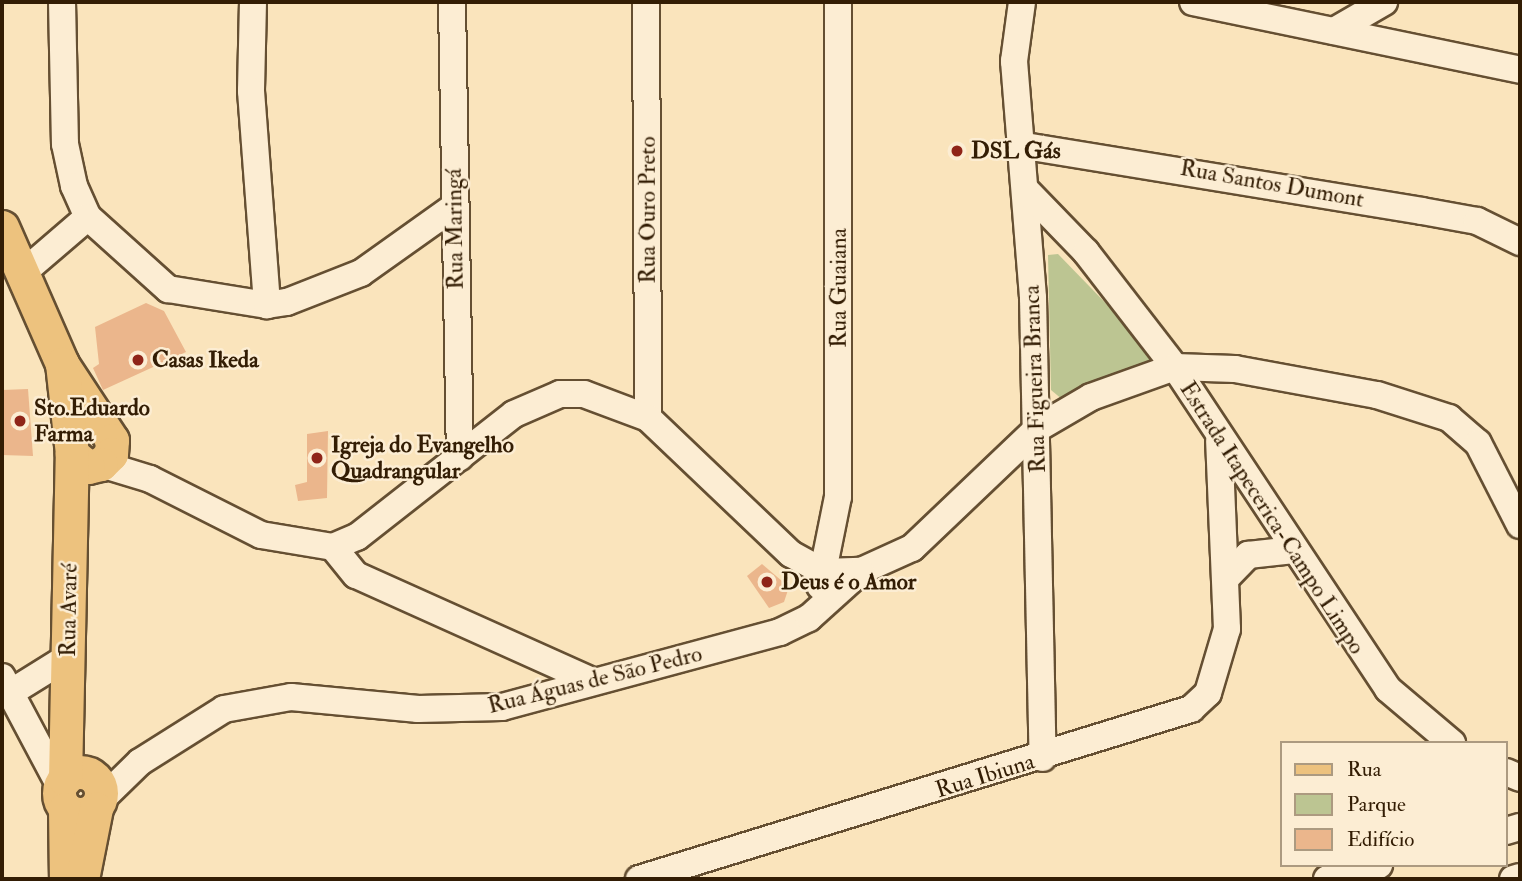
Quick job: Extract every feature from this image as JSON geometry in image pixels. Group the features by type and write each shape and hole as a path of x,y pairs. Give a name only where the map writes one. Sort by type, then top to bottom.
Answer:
{"main road":[{"path":"2,227 26,271 92,449"},
{"name":"Rua Avaré","path":"82,879 81,791 68,672 71,533 92,449"},
{"name":"Rua Avaré","path":"66,879 81,791"}],"street":[{"path":"62,2 65,144 88,217 168,289 267,305 361,273 454,207"},
{"path":"253,2 251,90 267,305"},
{"name":"Rua Maringá","path":"452,2 460,457"},
{"name":"Rua Ouro Preto","path":"646,2 648,418"},
{"name":"Rua Guaiana","path":"824,572 838,497 838,2"},
{"name":"Rua Figueira Branca","path":"1021,2 1014,61 1019,145 1025,189 1038,428 1043,758"},
{"path":"1194,2 1520,70"},
{"path":"1334,31 1384,2"},
{"name":"Rua Santos Dumont","path":"1019,145 1477,221 1520,242"},
{"path":"1025,189 1086,252 1175,367 1271,373 1377,395 1449,418 1478,443 1520,525"},
{"path":"26,271 88,217"},
{"name":"Estrada Itapecerica-Campo Limpo","path":"824,572 869,568 912,548 1038,428 1091,397 1175,367 1219,441 1388,689 1450,741"},
{"path":"92,449 261,534 333,547 357,537 514,414 560,394 597,396 648,418 791,554 824,572 809,618"},
{"name":"Rua Ibiuna","path":"639,879 1167,721 1208,693 1223,652 1228,575 1219,441"},
{"path":"333,547 356,575 590,680"},
{"path":"1228,575 1248,555 1294,550"},
{"name":"Rua Águas de São Pedro","path":"81,791 140,762 202,721 253,702 291,697 466,710 526,701 590,680 734,645 809,618 869,568"},
{"path":"68,672 6,685 81,791"},
{"path":"1327,879 1372,867"},
{"path":"1513,879 1520,877"}],"green space":[{"path":"1058,254 1155,354 1150,365 1063,400 1051,390 1048,255"}],"building":[{"path":"146,303 164,311 186,352 103,390 93,368 99,364 95,327"},
{"path":"28,389 33,456 2,455 2,390"},
{"name":"Igreja do Evangelho Quadrangular","path":"328,431 327,498 298,501 295,485 307,482 307,434"},
{"name":"Deus é o Amor","path":"762,564 789,587 784,602 769,608 747,576"}],"place":[{"name":"DSL Gás","path":"957,151"},
{"name":"Casas Ikeda","path":"138,360"},
{"name":"Sto.Eduardo Farma","path":"20,421"},
{"name":"Igreja do Evangelho Quadrangular","path":"317,458"},
{"name":"Deus é o Amor","path":"767,582"}]}
